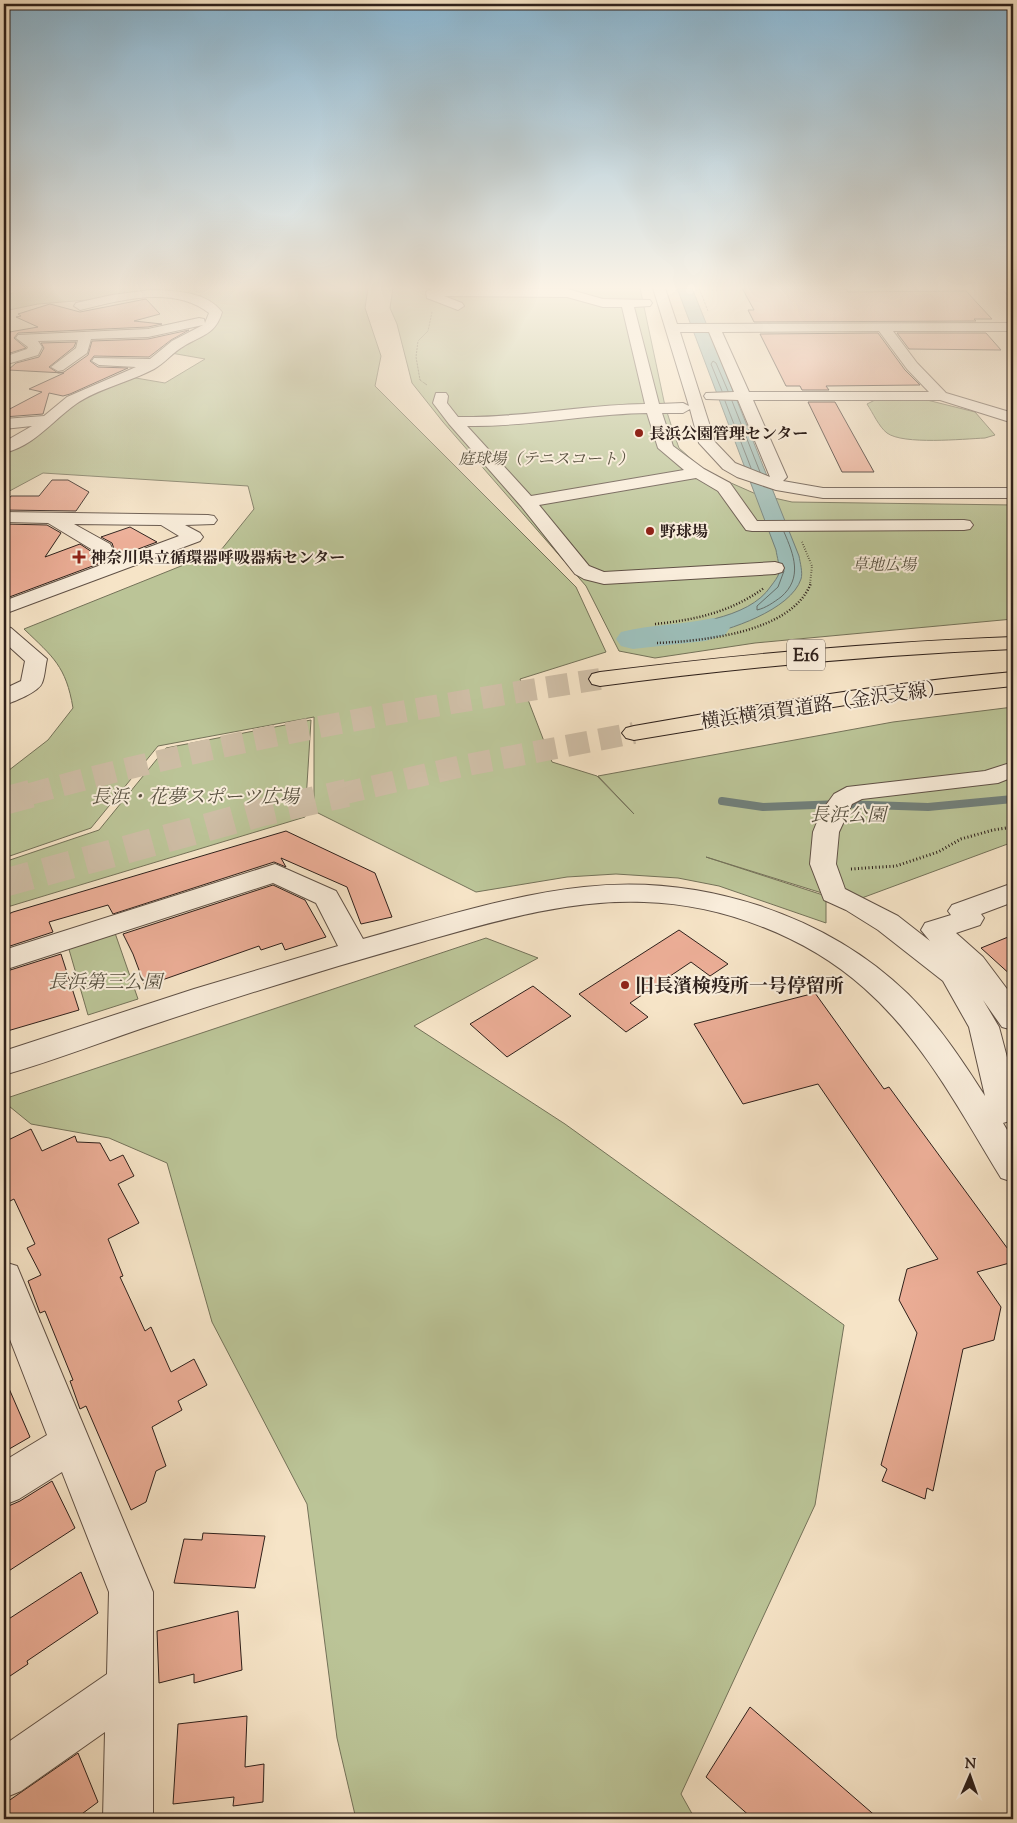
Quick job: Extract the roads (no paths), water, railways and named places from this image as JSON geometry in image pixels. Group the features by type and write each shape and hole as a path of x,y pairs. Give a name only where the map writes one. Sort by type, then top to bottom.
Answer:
{"highway":[{"path":"716,663 906,638 1013,629"},
{"name":"E16","path":"600,679 716,663 859,651 1013,643"},
{"name":"横浜横須賀道路（金沢支線）","path":"634,733 751,712 880,693 1013,679"},
{"path":"751,712 1013,689"}],"street":[{"path":"4,448 33,433 46,420 72,400 132,373"},
{"path":"644,373 666,448 698,473 724,487 752,526 964,525"},
{"path":"686,373 707,444 728,466 743,474 823,493 1013,493"},
{"path":"731,373 780,482"},
{"path":"919,373 941,396"},
{"path":"441,396 440,403 454,421 527,502 582,570 591,575 604,578 775,568"},
{"path":"711,396 941,396 1013,418"},
{"path":"454,421 495,422 611,408 682,408"},
{"path":"4,424 46,420"},
{"path":"527,502 698,473"},
{"path":"4,517 208,520"},
{"path":"56,518 54,520 102,548"},
{"path":"4,608 194,537 169,524 171,520"},
{"path":"4,632 36,659 31,684 4,698"},
{"path":"1001,1111 1005,1110 984,1027 952,974 888,922 834,894 824,864 826,832 838,806 856,792 989,778 1013,769"},
{"path":"4,960 275,873 326,897 355,951"},
{"path":"1013,892 962,911 970,918 935,930 973,964 1013,1018"},
{"path":"4,1063 172,1006 355,951 503,911 568,897 596,894 668,894 721,904 766,918 845,958 894,999 921,1026 976,1104 1013,1168"},
{"path":"4,1278 130,1592 128,1819"},
{"path":"4,1484 72,1444"},
{"path":"4,1774 130,1686"}],"water":[{"path":"709,373 726,373 799,556 802,577 795,590 785,600 772,609 741,624 688,638 653,641 647,629 715,619 748,606 761,597 779,573 776,550"}],"waterway":[{"path":"633,639 705,631 713,628"},
{"path":"722,801 763,807 840,804 928,807 1013,799"}],"tunnel":[{"path":"30,794 171,758 313,728 456,702 600,679"},
{"path":"341,794 462,766 634,733"},
{"path":"4,801 34,793"},
{"path":"4,883 263,812 347,793"}],"place":[{"name":"長浜公園管理センター","path":"639,433"},
{"name":"野球場","path":"650,531"},
{"name":"神奈川県立循環器呼吸器病センター","path":"79,557"},
{"name":"旧長濱検疫所一号停留所","path":"625,985"}],"park label":[{"name":"庭球場（テニスコート）","path":"546,458"},
{"name":"草地広場","path":"884,564"},
{"name":"長浜・花夢スポーツ広場","path":"195,796"},
{"name":"長浜公園","path":"848,814"},
{"name":"長浜第三公園","path":"105,981"}]}
